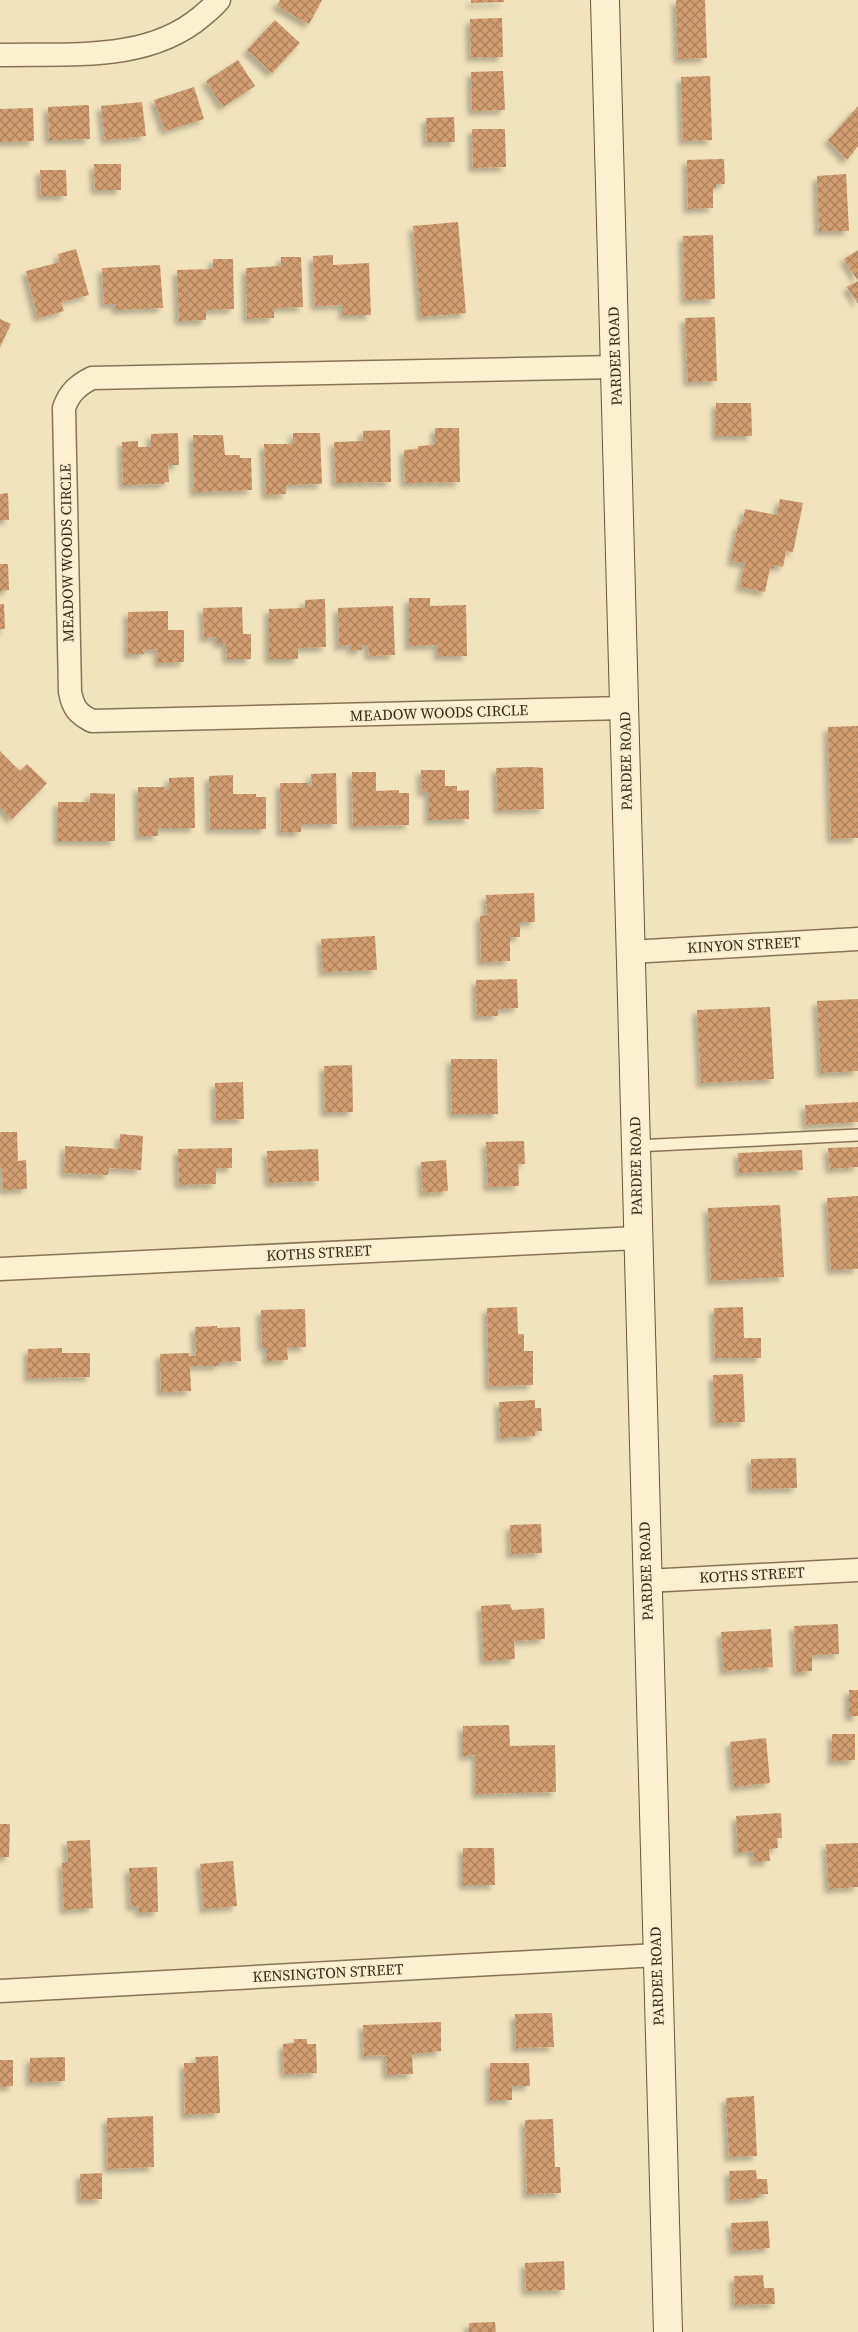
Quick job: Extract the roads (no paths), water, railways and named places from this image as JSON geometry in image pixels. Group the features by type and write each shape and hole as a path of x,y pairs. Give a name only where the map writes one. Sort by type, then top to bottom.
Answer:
{"main road":[{"name":"PARDEE ROAD","path":"606,0 626,708 630,952 646,1580 668,2332"}],"street":[{"path":"0,55 134,50 160,42 190,26 219,0"},
{"name":"MEADOW WOODS CIRCLE","path":"615,367 92,378 82,383 68,396 64,408 70,692 72,704 79,714 92,721 626,708"},
{"name":"KINYON STREET","path":"630,952 858,939"},
{"name":"KOTHS STREET","path":"0,1269 637,1238"},
{"name":"KOTHS STREET","path":"646,1580 858,1570"},
{"name":"KENSINGTON STREET","path":"0,1991 657,1955"}],"lane":[{"path":"635,1146 858,1135"}]}
